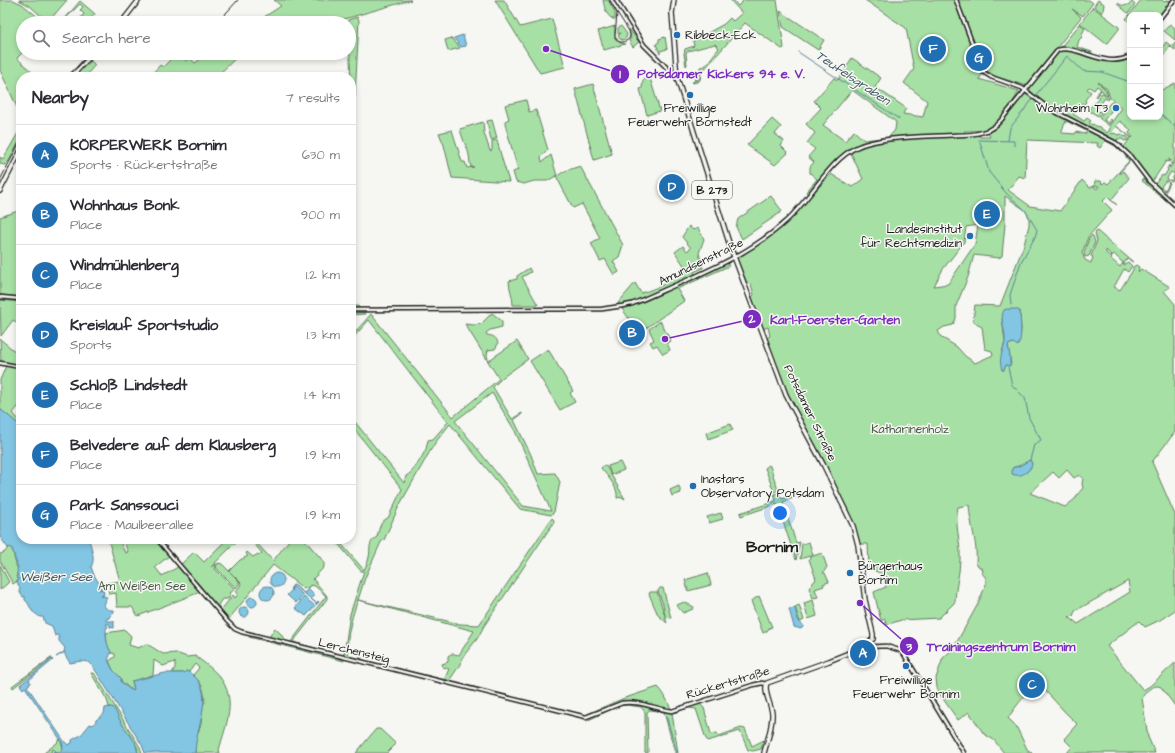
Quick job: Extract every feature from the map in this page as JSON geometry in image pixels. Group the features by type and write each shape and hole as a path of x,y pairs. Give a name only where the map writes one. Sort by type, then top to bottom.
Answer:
{"main road":[{"path":"126,16 139,0"},
{"name":"Potsdamer Straße","path":"674,0 672,13 677,78 734,258 786,394 824,466 853,526 858,545 865,599 873,639"},
{"path":"76,72 87,60"},
{"path":"0,191 16,160"},
{"name":"Rückertstraße","path":"766,684 769,681 827,662 863,647 873,639"},
{"path":"764,753 772,717 766,684"}],"street":[{"path":"616,0 642,42 677,78"},
{"path":"956,0 983,72 991,78 1025,90 1048,108 1116,143 1130,156 1148,181 1175,205"},
{"path":"1163,14 1174,0"},
{"name":"Amundsenstraße","path":"356,310 609,308 643,300 734,258 767,237 786,222 833,166 855,148 866,144 890,140 972,135 982,132 997,124 1058,50 1067,49 1106,59 1123,59 1127,57"},
{"path":"0,297 16,299"},
{"path":"0,363 16,366"},
{"name":"Lerchensteig","path":"161,544 225,619 233,627 242,632 586,717"},
{"path":"873,639 878,645"},
{"path":"863,647 878,645 902,651 964,753"},
{"name":"Rückertstraße","path":"586,717 628,702 659,710 672,711 753,685 762,683 766,684"}],"green space":[{"path":"0,0 13,0 22,4 37,16 16,16 16,60 19,60 32,72 16,72 16,105 0,70"},
{"path":"19,0 67,0 53,16 41,16 30,6"},
{"path":"274,0 411,0 355,16 266,16 281,6"},
{"path":"495,0 504,0 520,27 552,19 565,67 540,73"},
{"path":"603,0 608,0 615,12 615,20 606,12"},
{"path":"733,0 738,6 744,0 777,0 784,48 782,49 745,23 701,73 700,80 693,83 692,82 695,81 694,77 696,81 700,78 700,67 705,66 719,48 715,44 688,51 686,53 686,66 684,54 685,49 694,46 693,41 724,24 730,18 733,21 742,13 731,1"},
{"name":"Katharinenholz","path":"865,0 1089,0 1093,3 1083,16 1072,9 1081,17 1027,86 997,77 985,70 979,79 1019,91 1009,108 994,124 983,130 964,131 966,135 990,137 988,132 1001,122 1024,94 1027,94 1046,108 1046,111 1048,110 1102,137 1121,150 1121,152 1115,146 1106,141 1100,148 1097,146 1098,143 1027,140 1025,178 1019,176 1008,190 1030,206 1060,211 1082,180 1090,188 1093,186 1097,189 1099,186 1094,186 1095,181 1101,181 1102,184 1105,182 1108,184 1129,161 1124,154 1128,156 1131,160 1119,173 1122,173 1123,171 1129,178 1111,200 1117,205 1107,197 1103,201 1112,210 1088,237 1082,253 1085,260 1091,263 1093,257 1091,256 1097,241 1095,233 1097,231 1133,262 1128,259 1124,262 1123,265 1128,262 1132,266 1128,272 1124,269 1114,287 1120,290 1133,270 1133,267 1136,265 1139,267 1138,272 1141,269 1170,287 1164,291 1175,304 1175,432 1152,462 1175,515 1175,610 1160,620 1145,627 1139,621 1107,646 1143,690 1150,686 1175,663 1175,706 1161,687 1158,686 1148,690 1142,698 1148,737 1155,753 1067,753 1072,747 1064,739 1077,724 1041,686 1026,695 1008,718 1016,726 1027,749 1032,753 1004,753 994,740 984,734 969,712 958,720 941,696 937,688 936,678 943,658 953,649 978,604 986,584 986,578 982,573 983,570 976,564 976,549 969,505 958,507 957,513 960,559 955,602 939,618 901,620 886,625 885,619 881,621 874,592 886,587 882,574 869,568 868,544 860,544 846,506 790,398 767,338 770,336 768,327 763,329 752,297 754,295 751,284 747,283 737,258 768,238 786,223 831,174 852,187 863,179 850,151 833,166 809,196 806,192 817,179 810,173 810,167 814,162 808,157 815,149 807,143 815,133 806,124 821,108 814,101 834,78 838,80 852,58 881,78 875,87 906,108 903,114 923,117 927,101 904,83 914,69 906,28","holes":["852,90 896,122 895,130 889,137 864,140 854,131 845,141 823,125","1066,121 1087,131 1085,134 1076,132 1075,134 1062,133","1005,196 1025,210 1029,217 1029,225 1024,245 1000,306 975,305 973,320 976,324 982,327 985,349 992,351 993,355 975,363 965,356 957,347 941,337 938,331 944,327 953,325 956,318 956,306 968,277 974,255 999,258 1002,256 1005,224","978,225 975,244 948,284 934,286 943,269 964,242 966,227","1106,250 1112,256 1114,254 1123,263 1120,267 1111,259 1112,258 1106,253","1020,311 1021,330 1019,343 1008,345 1011,364 1006,365 1004,370 1002,370 1002,352 1005,342 1002,319","1030,460 1032,464 1027,472 1017,475 1014,467","1067,470 1074,478 1077,476 1081,476 1083,478 1083,488 1076,498 1065,507 1030,493 1053,472 1059,478","1128,581 1130,592 1078,624 1069,617 1073,616 1075,611"]},
{"path":"1098,0 1104,4 1103,12 1094,6"},
{"path":"1141,0 1162,0 1164,2 1170,0 1172,2 1163,12 1132,12"},
{"path":"80,1 95,14 93,16 82,16 84,14 80,10 83,7 80,4 67,16"},
{"path":"1132,2 1135,5 1127,12 1117,4 1118,3 1125,6"},
{"path":"1093,7 1119,27 1108,43 1105,43 1080,23"},
{"path":"780,11 824,40 818,50 783,27"},
{"path":"356,17 359,20 356,78 356,72 351,72 350,60 356,60"},
{"path":"1080,24 1085,28 1077,47 1092,52 1091,55 1069,48 1060,48"},
{"path":"1170,24 1175,28 1175,40 1164,31"},
{"path":"615,26 614,33 616,40 625,44 604,50 598,31"},
{"path":"621,26 627,34 626,38 623,40 618,36 621,33 618,34 618,28"},
{"path":"629,29 639,42 633,47 629,41 631,38"},
{"path":"665,37 667,49 660,51 660,54 656,44 659,42 659,39"},
{"path":"452,38 460,48 448,51 445,40"},
{"path":"1166,42 1171,46 1174,43 1175,50 1170,46 1163,56 1163,46"},
{"path":"1066,50 1098,60 1115,62 1127,59 1127,120 1163,120 1163,89 1175,83 1175,174 1171,172 1167,178 1167,182 1165,181 1161,187 1165,190 1163,192 1155,184 1162,175 1164,176 1169,165 1170,168 1172,164 1170,163 1173,164 1173,162 1168,159 1170,161 1166,161 1152,182 1124,147 1131,137 1133,137 1129,133 1131,130 1120,121 1111,133 1115,133 1117,135 1121,134 1128,137 1128,140 1124,141 1122,139 1117,139 1117,141 1122,145 1123,144 1122,146 1099,131 1050,107 1039,100 1029,87 1058,51","holes":["1098,82 1107,89 1110,98 1122,108 1109,126 1110,129 1107,133 1098,126 1097,127 1089,123 1091,121 1087,118 1084,121 1073,114 1080,104 1086,108 1087,107 1081,103 1084,104 1086,102 1085,100 1091,92 1087,89 1089,87 1094,90 1097,86 1101,89 1095,96 1096,97 1101,90 1108,96 1106,90"]},
{"path":"170,60 192,60 195,63 200,60 234,60 221,72 154,72 160,65 163,67"},
{"path":"91,61 95,65 89,72 78,72"},
{"path":"650,78 660,111 647,115 640,89 642,88 643,80"},
{"path":"593,84 612,154 594,160 575,89"},
{"path":"1102,93 1109,98 1108,100 1105,98 1096,110 1102,112 1098,116 1088,110"},
{"path":"526,100 529,112 536,110 548,150 541,157 542,162 551,155 557,176 565,171 580,166 623,245 619,257 613,261 619,272 614,275 605,259 600,261 591,243 600,238 582,204 573,208 556,176 547,181 534,181 524,184 516,182 513,172 518,170 505,124 505,121 509,119 505,105"},
{"path":"1113,102 1119,107 1118,108 1115,106 1104,120 1108,123 1110,119 1112,120 1108,125 1099,118 1110,103"},
{"path":"772,119 781,127 775,134 784,141 781,146 788,153 775,165 747,145"},
{"path":"492,120 497,138 491,140 487,121"},
{"path":"483,122 484,133 490,151 492,150 492,141 497,140 509,182 452,178 444,145 439,133 452,130 462,162 465,162 467,168 474,167 471,167 469,153 460,129"},
{"path":"16,137 16,148 9,161 5,165 0,164 0,157 3,159"},
{"path":"1175,174 1172,182 1169,180 1171,181"},
{"path":"1143,179 1175,207 1175,208 1141,180"},
{"path":"771,196 782,211 742,239 736,227 738,219"},
{"path":"16,212 16,297 0,295 0,217"},
{"path":"689,226 693,230 698,228 704,239 699,253 703,268 694,272 696,277 727,263 729,266 677,289 684,301 649,326 644,329 638,329 618,303 635,283 641,293 665,284 687,270 675,252 683,246 687,251 691,248 682,237"},
{"path":"1092,235 1095,242 1089,256 1085,257 1084,253 1089,238"},
{"path":"529,268 531,272 522,277 538,305 513,305 509,281 517,279 517,276"},
{"path":"0,300 16,302 16,322 13,320 1,336"},
{"path":"356,306 358,306 365,314 356,315"},
{"path":"492,313 502,321 502,327 490,330 486,333 487,335 496,338 498,344 495,349 488,350 488,361 517,341 528,359 503,377 493,387 512,419 522,413 514,420 531,455 538,474 555,473 560,482 554,512 551,515 520,509 450,424 435,443 399,506 384,540 381,542 365,578 351,621 348,638 348,652 350,657 362,658 361,661 290,643 326,596 315,586 310,585 304,589 273,565 228,620 221,610 233,595 235,598 238,594 236,591 241,583 229,571 240,560 248,556 246,554 247,552 253,557 262,553 254,544 258,544 273,561 286,544 308,544 324,562 324,567 313,579 327,596 327,599 293,642 336,654 344,654 350,614 364,571 361,571 338,544 341,544 364,570 369,559 371,544 377,537 382,523 388,518 402,489 356,431 356,423 404,483 406,476 414,468 426,449 428,440 433,439 448,422 369,320 356,334 356,331 371,314 453,417 499,379 465,324 481,324","holes":["492,393 515,431 551,511 523,506 455,421"]},
{"path":"660,321 671,341 667,343 670,350 663,354 657,345 653,347 650,342 654,340 649,329 659,322 661,323"},
{"path":"0,339 16,352 16,409 13,413 16,417 16,422 0,409 0,380 6,366 1,363"},
{"path":"548,349 573,391 570,393 575,402 560,410 530,361"},
{"path":"730,424 733,430 708,439 706,433"},
{"path":"620,462 624,470 611,475 608,466"},
{"path":"604,465 625,499 622,497 617,498 614,486 601,468"},
{"path":"769,465 778,490 774,492 765,468"},
{"path":"679,486 681,493 672,496 670,490"},
{"path":"779,493 782,499 796,495 796,497 783,502 796,543 800,542 796,560 777,504 741,516 740,513 776,501 774,494"},
{"path":"721,513 723,519 709,523 707,517"},
{"path":"552,518 554,522 484,626 477,639 465,654 449,681 447,680 445,678 449,669 443,667 442,664 448,662 449,655 459,655 474,631 358,600 460,624 479,625"},
{"path":"809,542 813,555 800,559 802,544"},
{"name":"Am Weißen See","path":"109,544 121,544 125,553 128,552 125,544 159,544 169,556 155,567 162,576 178,567 200,592 138,616 132,607 117,607 116,593 109,594 107,583 120,581"},
{"path":"222,544 234,544 211,567 216,563 215,569 235,589 230,593 231,594 228,599 222,599 218,605 220,608 218,609 198,583 194,581 180,565 194,552 204,562"},
{"path":"9,547 13,552 17,569 16,577 19,580 13,584 0,561 0,554 5,552"},
{"path":"822,553 827,567 823,573 825,573 829,582 823,584 824,586 815,589 818,597 813,598 809,588 816,579 809,559 810,557"},
{"path":"218,563 222,564 239,581 236,588 217,569 216,567"},
{"path":"0,565 9,582 0,590"},
{"path":"708,573 711,585 688,591 685,580"},
{"path":"660,588 663,588 671,618 665,617 667,623 658,615 649,594 650,592 657,592 665,616 663,604 658,591"},
{"path":"759,596 772,627 763,633 751,601"},
{"path":"813,600 817,616 808,619 804,603"},
{"path":"684,602 694,607 693,609 683,613 677,605"},
{"path":"799,605 804,620 800,622 795,607"},
{"path":"275,628 281,634 285,641 269,637"},
{"path":"125,630 131,636 129,645 138,648 147,644 163,654 176,653 187,657 195,656 219,676 225,685 229,703 229,712 219,750 220,753 195,753 195,742 201,724 203,705 205,702 202,687 193,675 199,668 195,664 189,672 172,673 175,668 175,662 163,666 154,660 153,675 132,681 134,690 131,690 121,681 121,678 113,670 109,661 115,657 115,654 110,654 111,652 107,645 106,633"},
{"path":"251,636 344,658 344,661 249,637"},
{"path":"52,658 13,688 12,686"},
{"path":"91,673 94,673 140,747 142,753 138,753 138,749 119,719 114,708 109,707 107,700"},
{"path":"658,687 673,711 700,704 704,708 711,734 717,733 719,736 741,728 745,729 752,746 764,740 761,749 753,751 748,750 740,731 708,741 696,709 689,708 672,713 678,753 675,753 664,712 650,710 647,712 648,753 645,753 645,712 641,707 627,705 619,706 586,721 587,714 622,699"},
{"path":"376,729 380,729 396,744 387,753 356,753"},
{"path":"60,739 63,748 60,752 53,749 51,751 52,753 44,753 57,743"}],"water":[{"path":"463,35 466,46 461,47 454,38"},
{"path":"1015,309 1020,311 1021,333 1018,346 1013,343 1008,345 1010,366 1006,365 1004,370 1002,370 1001,358 1005,338 1002,318 1004,310"},
{"name":"Weißer See","path":"0,409 16,422 16,544 90,544 93,557 91,567 102,588 99,590 103,589 104,595 100,596 107,597 104,605 106,608 114,610 109,618 106,619 106,621 114,621 114,628 110,627 110,624 106,624 108,627 106,628 108,646 111,652 108,660 113,670 121,678 121,682 132,691 134,689 132,681 165,673 184,673 186,671 194,676 200,684 204,702 195,753 145,753 142,745 94,668 88,662 81,661 70,663 65,655 65,652 56,657 64,652 65,648 59,641 59,636 55,636 52,626 45,623 43,617 40,617 32,611 25,600 25,596 23,597 19,591 20,589 17,582 19,580 17,575 17,563 11,547 8,548 0,537"},
{"path":"1030,460 1032,464 1027,472 1021,475 1012,474 1012,468"},
{"path":"277,573 282,575 284,580 282,585 277,587 272,585 270,580 272,575"},
{"path":"293,585 291,589 294,587 303,595 296,603 287,595 292,590 290,589"},
{"path":"294,585 304,593 308,589 314,595 311,599"},
{"path":"267,586 272,588 274,593 272,598 267,600 262,598 260,593 262,588"},
{"path":"250,597 254,597 256,598 256,606 250,607 247,604 247,600"},
{"path":"304,597 315,606 306,616 295,608"},
{"path":"242,607 246,607 248,608 248,616 242,617 239,614 239,610"},
{"path":"795,608 798,619 803,625 801,629 794,627 789,609"},
{"path":"52,659 53,660 29,680 31,683 27,686 64,741 68,745 72,743 72,740 81,735 90,724 93,725 96,720 104,714 105,708 111,707 114,708 122,724 135,742 138,753 52,753 54,751 60,752 63,748 62,742 25,687 23,689 20,685"}],"waterway":[{"name":"Teufelsgraben","path":"798,52 899,119"},
{"path":"1035,96 1067,56 1083,71 1102,72 1127,81"},
{"path":"1008,140 1010,128 1033,99"},
{"path":"1163,116 1175,127"},
{"path":"979,140 1014,141 1014,146"},
{"path":"980,142 989,172 1006,193 1025,210 1037,230 1035,237 1021,262 1010,295 1011,305"},
{"path":"1008,367 1012,385 1025,398 1029,418 1037,433"},
{"path":"1030,460 1034,445 1041,440 1038,434"},
{"path":"666,715 677,753"}],"tram line":[{"path":"223,16 238,0"},
{"path":"609,0 629,31 629,39 624,42 619,42 615,37 617,13 610,0"},
{"path":"72,72 84,60"},
{"path":"0,180 16,150"}],"place":[{"name":"Ribbeck-Eck","path":"677,35"},
{"name":"Potsdamer Kickers 94 e. V.","path":"546,49"},
{"name":"Belvedere auf dem Klausberg","path":"933,49"},
{"name":"Park Sanssouci","path":"979,58"},
{"name":"Freiwillige Feuerwehr Bornstedt","path":"690,95"},
{"name":"Wohnheim T3","path":"1116,108"},
{"name":"Kreislauf Sportstudio","path":"672,187"},
{"name":"Schloß Lindstedt","path":"987,214"},
{"name":"Landesinstitut für Rechtsmedizin","path":"970,236"},
{"name":"Wohnhaus Bonk","path":"632,333"},
{"name":"Karl-Foerster-Garten","path":"665,339"},
{"name":"Inastars Observatory Potsdam","path":"693,486"},
{"name":"Bürgerhaus Bornim","path":"850,573"},
{"name":"Trainingszentrum Bornim","path":"860,603"},
{"name":"KÖRPERWERK Bornim","path":"863,653"},
{"name":"Freiwillige Feuerwehr Bornim","path":"906,666"},
{"name":"Windmühlenberg","path":"1032,685"}],"district":[{"name":"Bornim","path":"772,547"}]}
